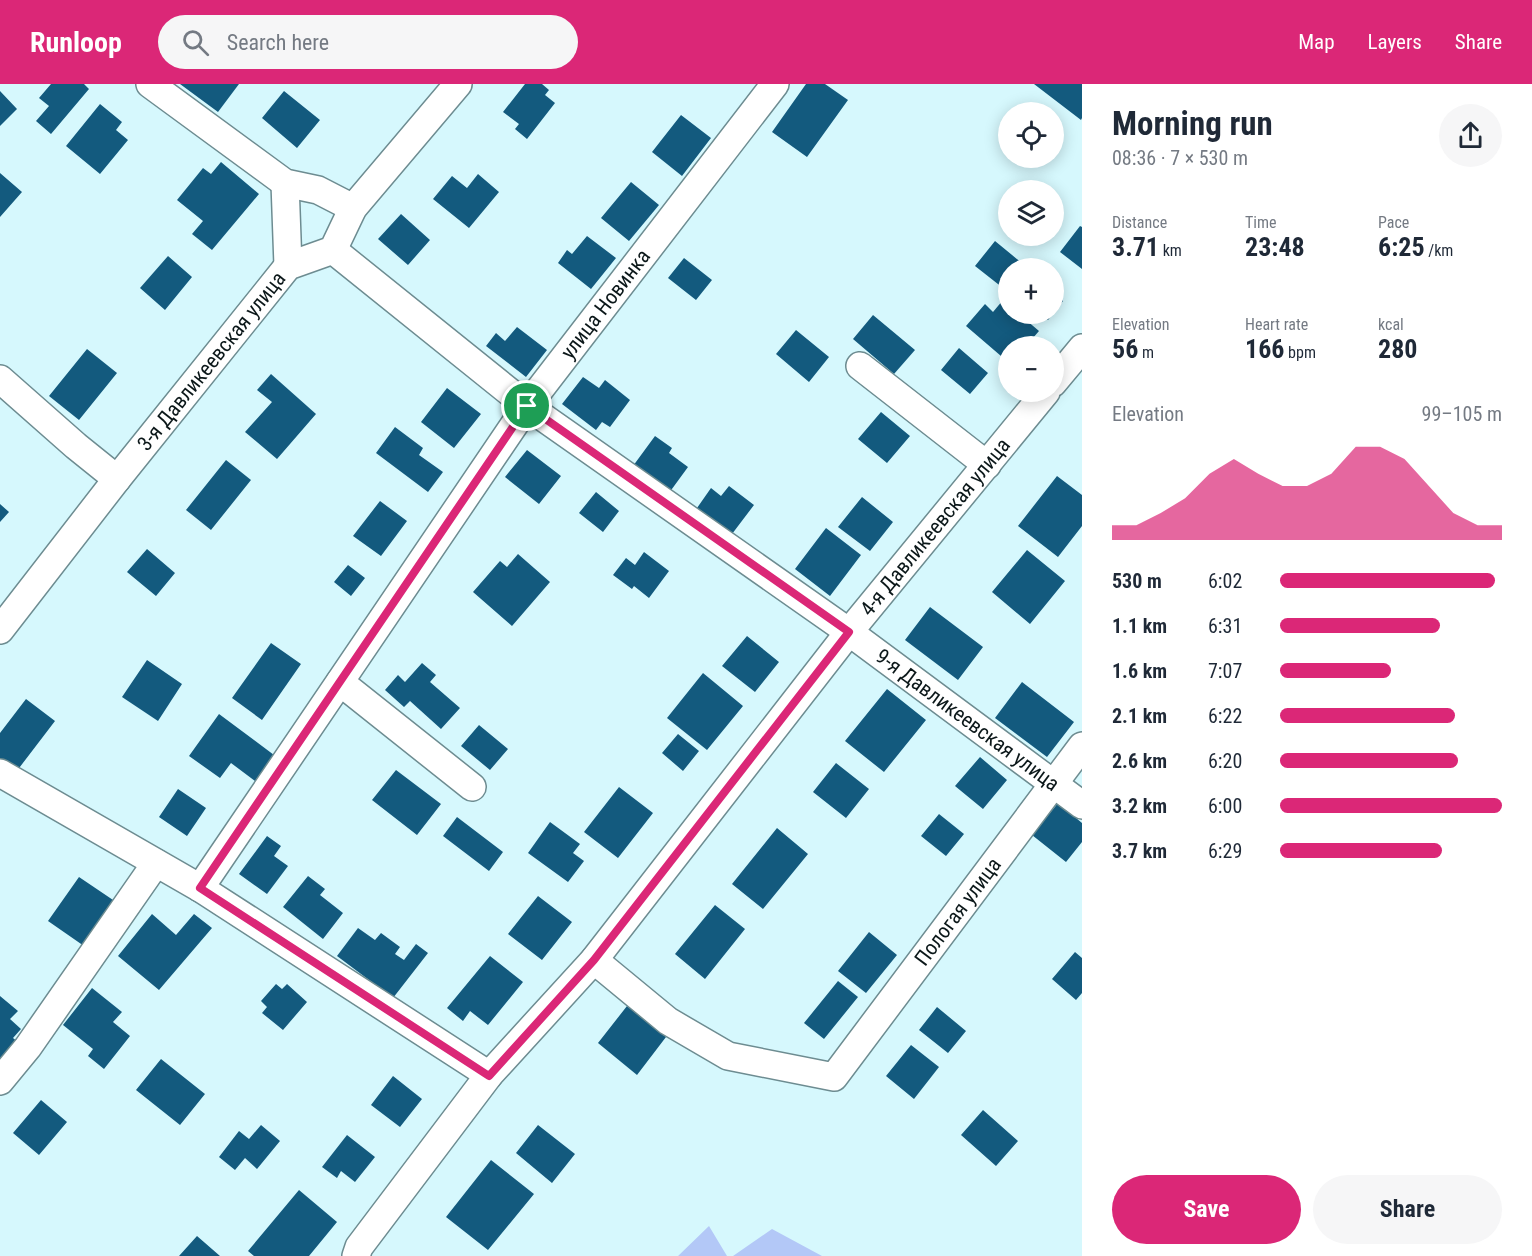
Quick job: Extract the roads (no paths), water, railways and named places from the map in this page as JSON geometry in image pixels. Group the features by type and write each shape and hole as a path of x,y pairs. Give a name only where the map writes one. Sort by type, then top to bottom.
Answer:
{"street":[{"path":"150,84 285,183 318,190 353,208"},
{"path":"333,250 353,208 458,84"},
{"name":"улица Новинка","path":"200,888 527,406 774,84"},
{"path":"285,183 288,266"},
{"name":"9-я Давликеевская улица","path":"333,250 527,406 849,632 1082,805"},
{"name":"3-я Давликеевская улица","path":"0,630 117,479 288,266 333,250"},
{"path":"1064,370 1082,348"},
{"path":"860,366 987,465"},
{"path":"0,379 117,479"},
{"name":"4-я Давликеевская улица","path":"356,1256 359,1247 489,1076 594,960 849,632 1038,402"},
{"path":"340,682 472,787"},
{"name":"Пологая улица","path":"594,960 668,1022 728,1056 834,1077 1082,746"},
{"path":"0,773 200,888 489,1076"},
{"path":"0,1081 28,1047 156,863"}],"water":[{"path":"709,1226 727,1256 678,1256"},
{"path":"772,1229 822,1256 733,1256"}]}
